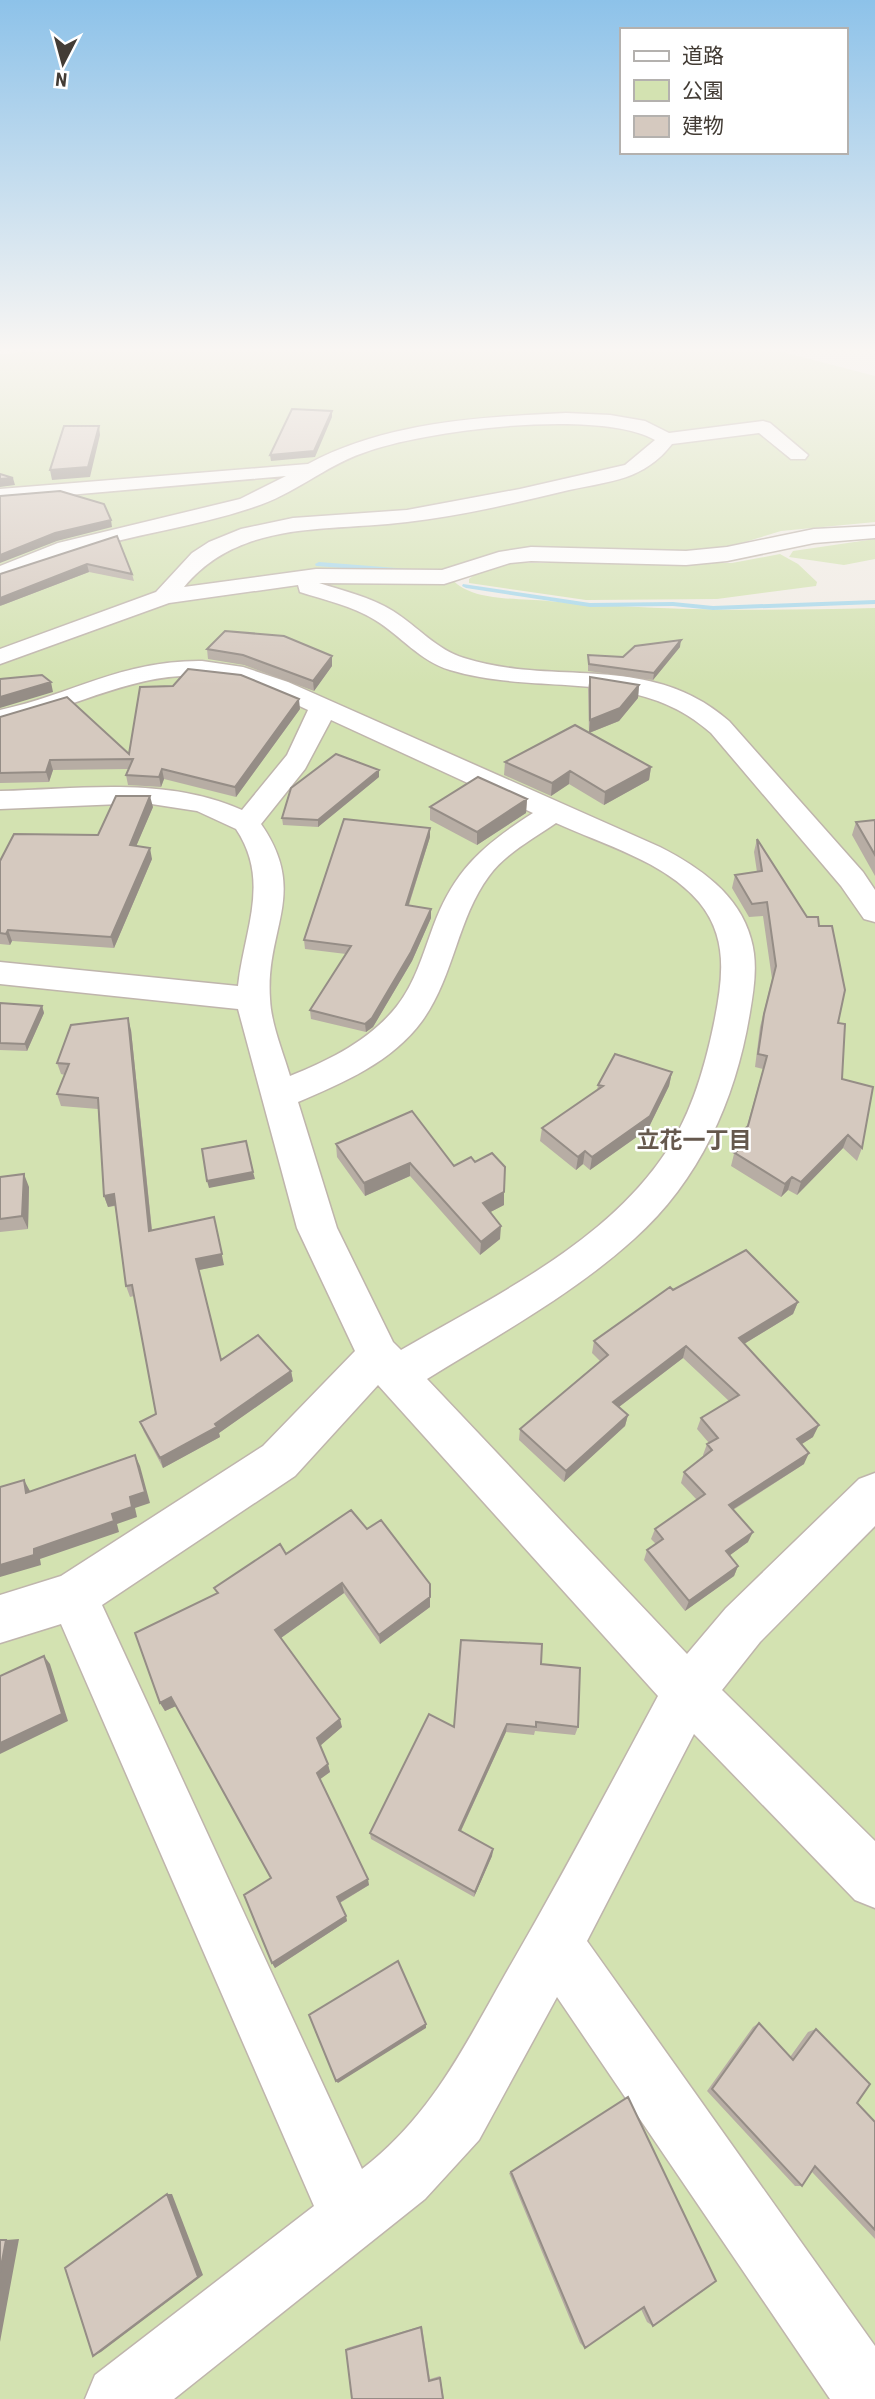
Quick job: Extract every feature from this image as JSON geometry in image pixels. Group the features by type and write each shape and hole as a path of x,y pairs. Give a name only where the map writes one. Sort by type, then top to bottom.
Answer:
{"street":[{"path":"0,574 66,548 247,503 274,492 329,462"},
{"path":"164,597 182,571 226,542 273,528 315,522 404,517 458,508 632,470 643,462"},
{"path":"0,495 312,469"},
{"path":"0,657 164,597 234,584 334,575 444,577 507,557 531,554 666,559 711,556 814,536 875,532"},
{"path":"290,581 374,610 408,631 432,653 457,665 495,672 610,683 655,691 695,706 729,737 852,879 875,912"},
{"path":"0,718 34,709 122,677 176,668 243,673 433,754 677,870 706,891 728,917 739,944 740,972 729,1034 705,1111 678,1165 629,1220 563,1273 386,1365 279,1461 73,1596 0,1619"},
{"path":"246,823 298,761 313,735 322,707"},
{"path":"0,800 145,795 204,804 246,823 259,842 269,869 269,905 257,958 253,999 261,1035 317,1228 386,1365 688,1692 875,1880"},
{"path":"280,1096 351,1062 384,1041 410,1013 476,873 492,854 554,812"},
{"path":"0,973 253,999"},
{"path":"119,2399 403,2177 457,2118 555,1944 688,1692 743,1625 875,1494"},
{"path":"73,1596 351,2217"},
{"path":"555,1944 871,2399"}],"green space":[{"path":"0,462 875,462 875,522 781,531 712,552 482,560 452,579 471,592 510,599 630,607 793,610 875,608 875,2399 0,2399"},
{"path":"875,539 875,559 844,565 789,557 793,551"},
{"path":"780,554 798,564 817,582 816,586 717,599 586,600 469,583 469,579 481,570 506,563 732,563"}],"building":[{"path":"53,462 89,462 88,467 50,470"},
{"path":"0,474 13,478 0,479"},
{"path":"60,491 104,504 111,520 55,533 0,555 0,496"},
{"path":"117,536 132,574 87,564 0,598 0,574"},
{"path":"225,631 284,636 332,656 313,681 243,655 207,649"},
{"path":"681,640 654,673 589,664 588,655 623,657 635,646"},
{"path":"188,669 241,675 299,699 235,787 162,769 159,777 126,775 133,759 50,760 46,772 0,773 0,717 67,697 129,754 140,687 173,686"},
{"path":"42,675 51,682 0,697 0,679"},
{"path":"590,677 639,685 620,708 590,720"},
{"path":"575,725 651,767 605,792 570,771 552,783 505,762"},
{"path":"336,754 379,770 318,820 282,818 291,788"},
{"path":"478,777 527,799 477,832 430,807"},
{"path":"116,796 150,796 130,845 150,848 111,937 8,930 6,934 0,933 0,861 14,834 98,835"},
{"path":"344,819 430,828 406,905 431,909 411,952 372,1018 365,1024 310,1010 351,946 304,940"},
{"path":"875,820 875,855 856,822"},
{"path":"757,839 807,917 818,917 819,926 832,926 845,990 838,1023 845,1024 842,1079 873,1087 862,1148 848,1135 801,1182 792,1177 785,1184 735,1153 744,1144 734,1139 748,1126 767,1056 758,1054 764,1014 776,966 767,902 752,904 735,875 762,871"},
{"path":"0,1003 42,1006 25,1044 0,1043"},
{"path":"128,1018 149,1231 214,1217 222,1254 196,1259 221,1360 258,1335 291,1371 215,1424 217,1427 160,1458 140,1422 156,1414 132,1285 126,1286 114,1194 104,1196 98,1098 57,1094 69,1064 57,1063 71,1025"},
{"path":"615,1054 672,1072 650,1116 592,1157 585,1151 578,1157 542,1128 603,1086 598,1085"},
{"path":"412,1111 454,1166 471,1157 475,1162 492,1153 505,1167 504,1192 483,1203 501,1226 481,1242 410,1163 364,1183 336,1144"},
{"path":"246,1141 253,1172 207,1181 202,1149"},
{"path":"24,1174 22,1216 0,1219 0,1177"},
{"path":"746,1250 798,1302 739,1338 819,1425 797,1439 809,1453 729,1505 753,1532 726,1551 738,1566 689,1601 647,1550 663,1539 655,1529 705,1494 684,1472 712,1450 707,1444 718,1438 701,1418 739,1395 686,1346 613,1402 628,1415 566,1471 520,1429 608,1355 594,1341 670,1287 673,1290"},
{"path":"135,1455 145,1492 130,1497 132,1507 112,1514 114,1521 34,1549 34,1555 0,1565 0,1487 24,1480 26,1493"},
{"path":"351,1510 367,1529 381,1520 430,1584 430,1597 379,1635 342,1583 275,1630 340,1719 317,1738 328,1764 317,1773 368,1879 337,1897 346,1916 272,1963 244,1895 271,1878 171,1697 160,1703 135,1633 218,1593 214,1588 280,1544 286,1554"},
{"path":"461,1640 542,1644 541,1664 580,1668 578,1727 536,1722 536,1727 507,1724 459,1830 493,1849 475,1892 370,1833 429,1714 454,1727"},
{"path":"44,1656 62,1714 0,1743 0,1676"},
{"path":"398,1961 426,2024 336,2081 309,2015"},
{"path":"759,2023 793,2060 816,2029 870,2084 857,2103 875,2122 875,2230 815,2166 802,2186 712,2089"},
{"path":"628,2097 716,2281 653,2326 644,2307 585,2348 511,2172"},
{"path":"167,2194 198,2277 93,2356 65,2268"},
{"path":"0,2240 6,2240 0,2272"},
{"path":"421,2327 429,2381 440,2378 443,2399 352,2399 346,2350"}],"waterway":[{"path":"319,564 422,572"},
{"path":"466,586 590,605 673,604 713,608 875,602"}],"district":[{"name":"立花一丁目","path":"694,1140"}]}
